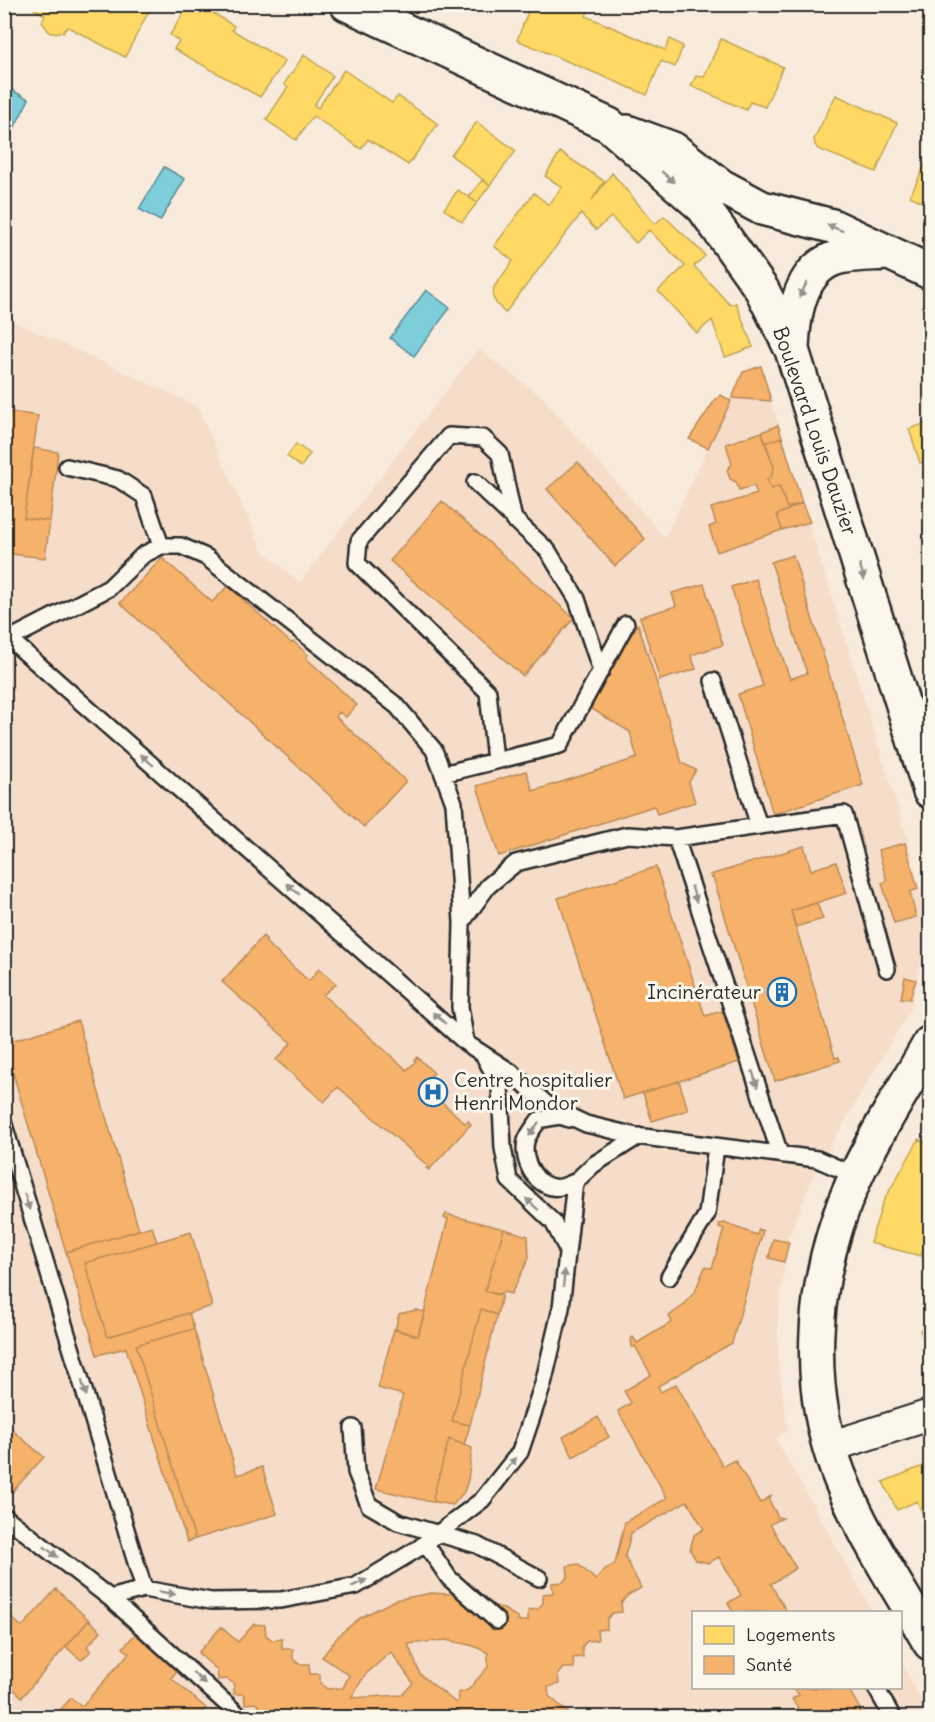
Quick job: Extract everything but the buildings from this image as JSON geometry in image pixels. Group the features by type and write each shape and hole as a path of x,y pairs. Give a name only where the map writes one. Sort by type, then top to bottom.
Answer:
{"main road":[{"name":"Boulevard Louis Dauzier","path":"347,4 609,125 703,207 762,290 792,350 930,791"},
{"path":"609,125 673,149 722,186 762,208 832,226 930,272"},
{"path":"792,350 793,319 798,300 808,280 827,261 840,257 888,253"},
{"path":"930,1042 856,1176 838,1219 826,1265 815,1358 829,1447 857,1515 930,1643"}],"street":[{"path":"829,1447 930,1415"}],"lane":[{"path":"495,761 488,692 357,563 359,541 449,436 483,438 500,454 514,520"},
{"path":"67,467 118,479 144,496 161,546"},
{"path":"475,482 548,551 577,599 601,670"},
{"path":"466,1042 460,1007 462,922 454,803 434,750 397,706 206,557 181,546 161,546 143,555 109,588 6,638 466,1042 512,1072 550,1107 586,1124"},
{"path":"443,774 561,745 626,624"},
{"path":"713,681 759,826"},
{"path":"462,922 488,886 516,863 627,835 676,838 844,814 887,969"},
{"path":"676,838 780,1154"},
{"path":"483,1053 500,1086 503,1148 509,1180 553,1222 567,1249"},
{"path":"639,1136 593,1165 575,1182 560,1188 548,1185 533,1175 525,1158 526,1139 540,1120 560,1116 639,1136 817,1159 856,1176"},
{"path":"4,1125 144,1589"},
{"path":"669,1277 707,1214 716,1147"},
{"path":"110,1598 144,1589 211,1601 281,1600 356,1586 426,1543 482,1500 520,1452 543,1384 561,1308 575,1182"},
{"path":"353,1428 356,1472 369,1505 398,1522 477,1545 539,1578"},
{"path":"4,1516 110,1598 242,1718"},
{"path":"426,1543 448,1578 497,1621"},
{"path":"877,1689 893,1718"}],"shaded area":[{"name":"Centre hospitalier Henri Mondor","path":"5,317 197,406 263,551 300,582 478,349 542,397 665,538 732,398 771,401 906,834 923,901 925,927 922,958 910,1010 814,1174 789,1236 778,1312 778,1361 788,1431 776,1439 872,1611 692,1611 692,1689 902,1689 902,1664 930,1717 5,1718"}],"water":[{"path":"11,90 29,99 7,142 5,140 5,103"},
{"path":"164,167 185,179 160,221 139,209"},
{"path":"426,290 450,308 414,356 390,338"}],"place":[{"name":"Incinérateur","path":"782,992"},
{"name":"Centre hospitalier Henri Mondor","path":"433,1092"}]}
